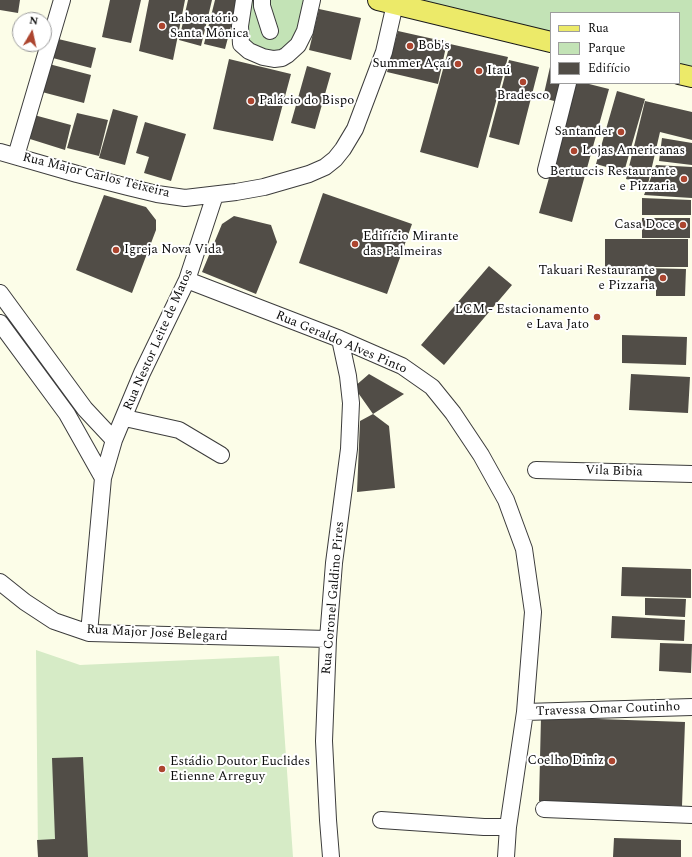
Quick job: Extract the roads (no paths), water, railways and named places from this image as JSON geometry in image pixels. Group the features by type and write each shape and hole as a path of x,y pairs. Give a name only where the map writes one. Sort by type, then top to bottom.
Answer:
{"main road":[{"path":"386,2 550,42"},
{"path":"680,74 692,77"}],"street":[{"path":"16,156 62,0"},
{"path":"244,0 240,26 241,44 249,51 263,57 274,59 282,58 298,45 305,31 312,0"},
{"path":"262,0 262,6 270,31"},
{"path":"215,195 264,187 292,180 325,167 335,159 355,130 384,52 386,2"},
{"path":"546,170 568,84"},
{"name":"Rua Major Carlos Teixeira","path":"0,152 77,174 157,194 185,198 215,195"},
{"name":"Rua Nestor Leite de Matos","path":"89,633 103,478 114,440 142,373 187,280 215,195"},
{"name":"Rua Geraldo Alves Pinto","path":"187,280 340,339 402,366 432,387 453,413 481,455 506,500 524,549 533,612 525,712 508,827 506,857"},
{"path":"0,293 85,409 114,440"},
{"path":"0,323 67,414 103,478"},
{"name":"Rua Coronel Galdino Pires","path":"332,857 328,820 324,741 328,639 334,563 348,457 351,403 348,376 340,339"},
{"path":"124,418 179,430 220,455"},
{"name":"Vila Bibia","path":"536,470 692,474"},
{"name":"Rua Major José Belegard","path":"0,582 25,602 54,621 89,633 328,639"},
{"name":"Travessa Omar Coutinho","path":"525,712 692,707"},
{"path":"544,809 692,815"},
{"path":"381,820 484,827 508,827"}],"place":[{"name":"Laboratório Santa Mônica","path":"162,26"},
{"name":"Bob's","path":"410,46"},
{"name":"Summer Açaí","path":"458,64"},
{"name":"Itaú","path":"479,71"},
{"name":"Bradesco","path":"523,82"},
{"name":"Palácio do Bispo","path":"251,101"},
{"name":"Santander","path":"621,132"},
{"name":"Lojas Americanas","path":"574,151"},
{"name":"Bertuccis Restaurante e Pizzaria","path":"684,179"},
{"name":"Casa Doce","path":"683,225"},
{"name":"Edifício Mirante das Palmeiras","path":"355,244"},
{"name":"Igreja Nova Vida","path":"116,250"},
{"name":"Takuari Restaurante e Pizzaria","path":"663,278"},
{"name":"LCM - Estacionamento e Lava Jato","path":"597,317"},
{"name":"Coelho Diniz","path":"612,761"},
{"name":"Estádio Doutor Euclides Etienne Arreguy","path":"162,769"}]}
